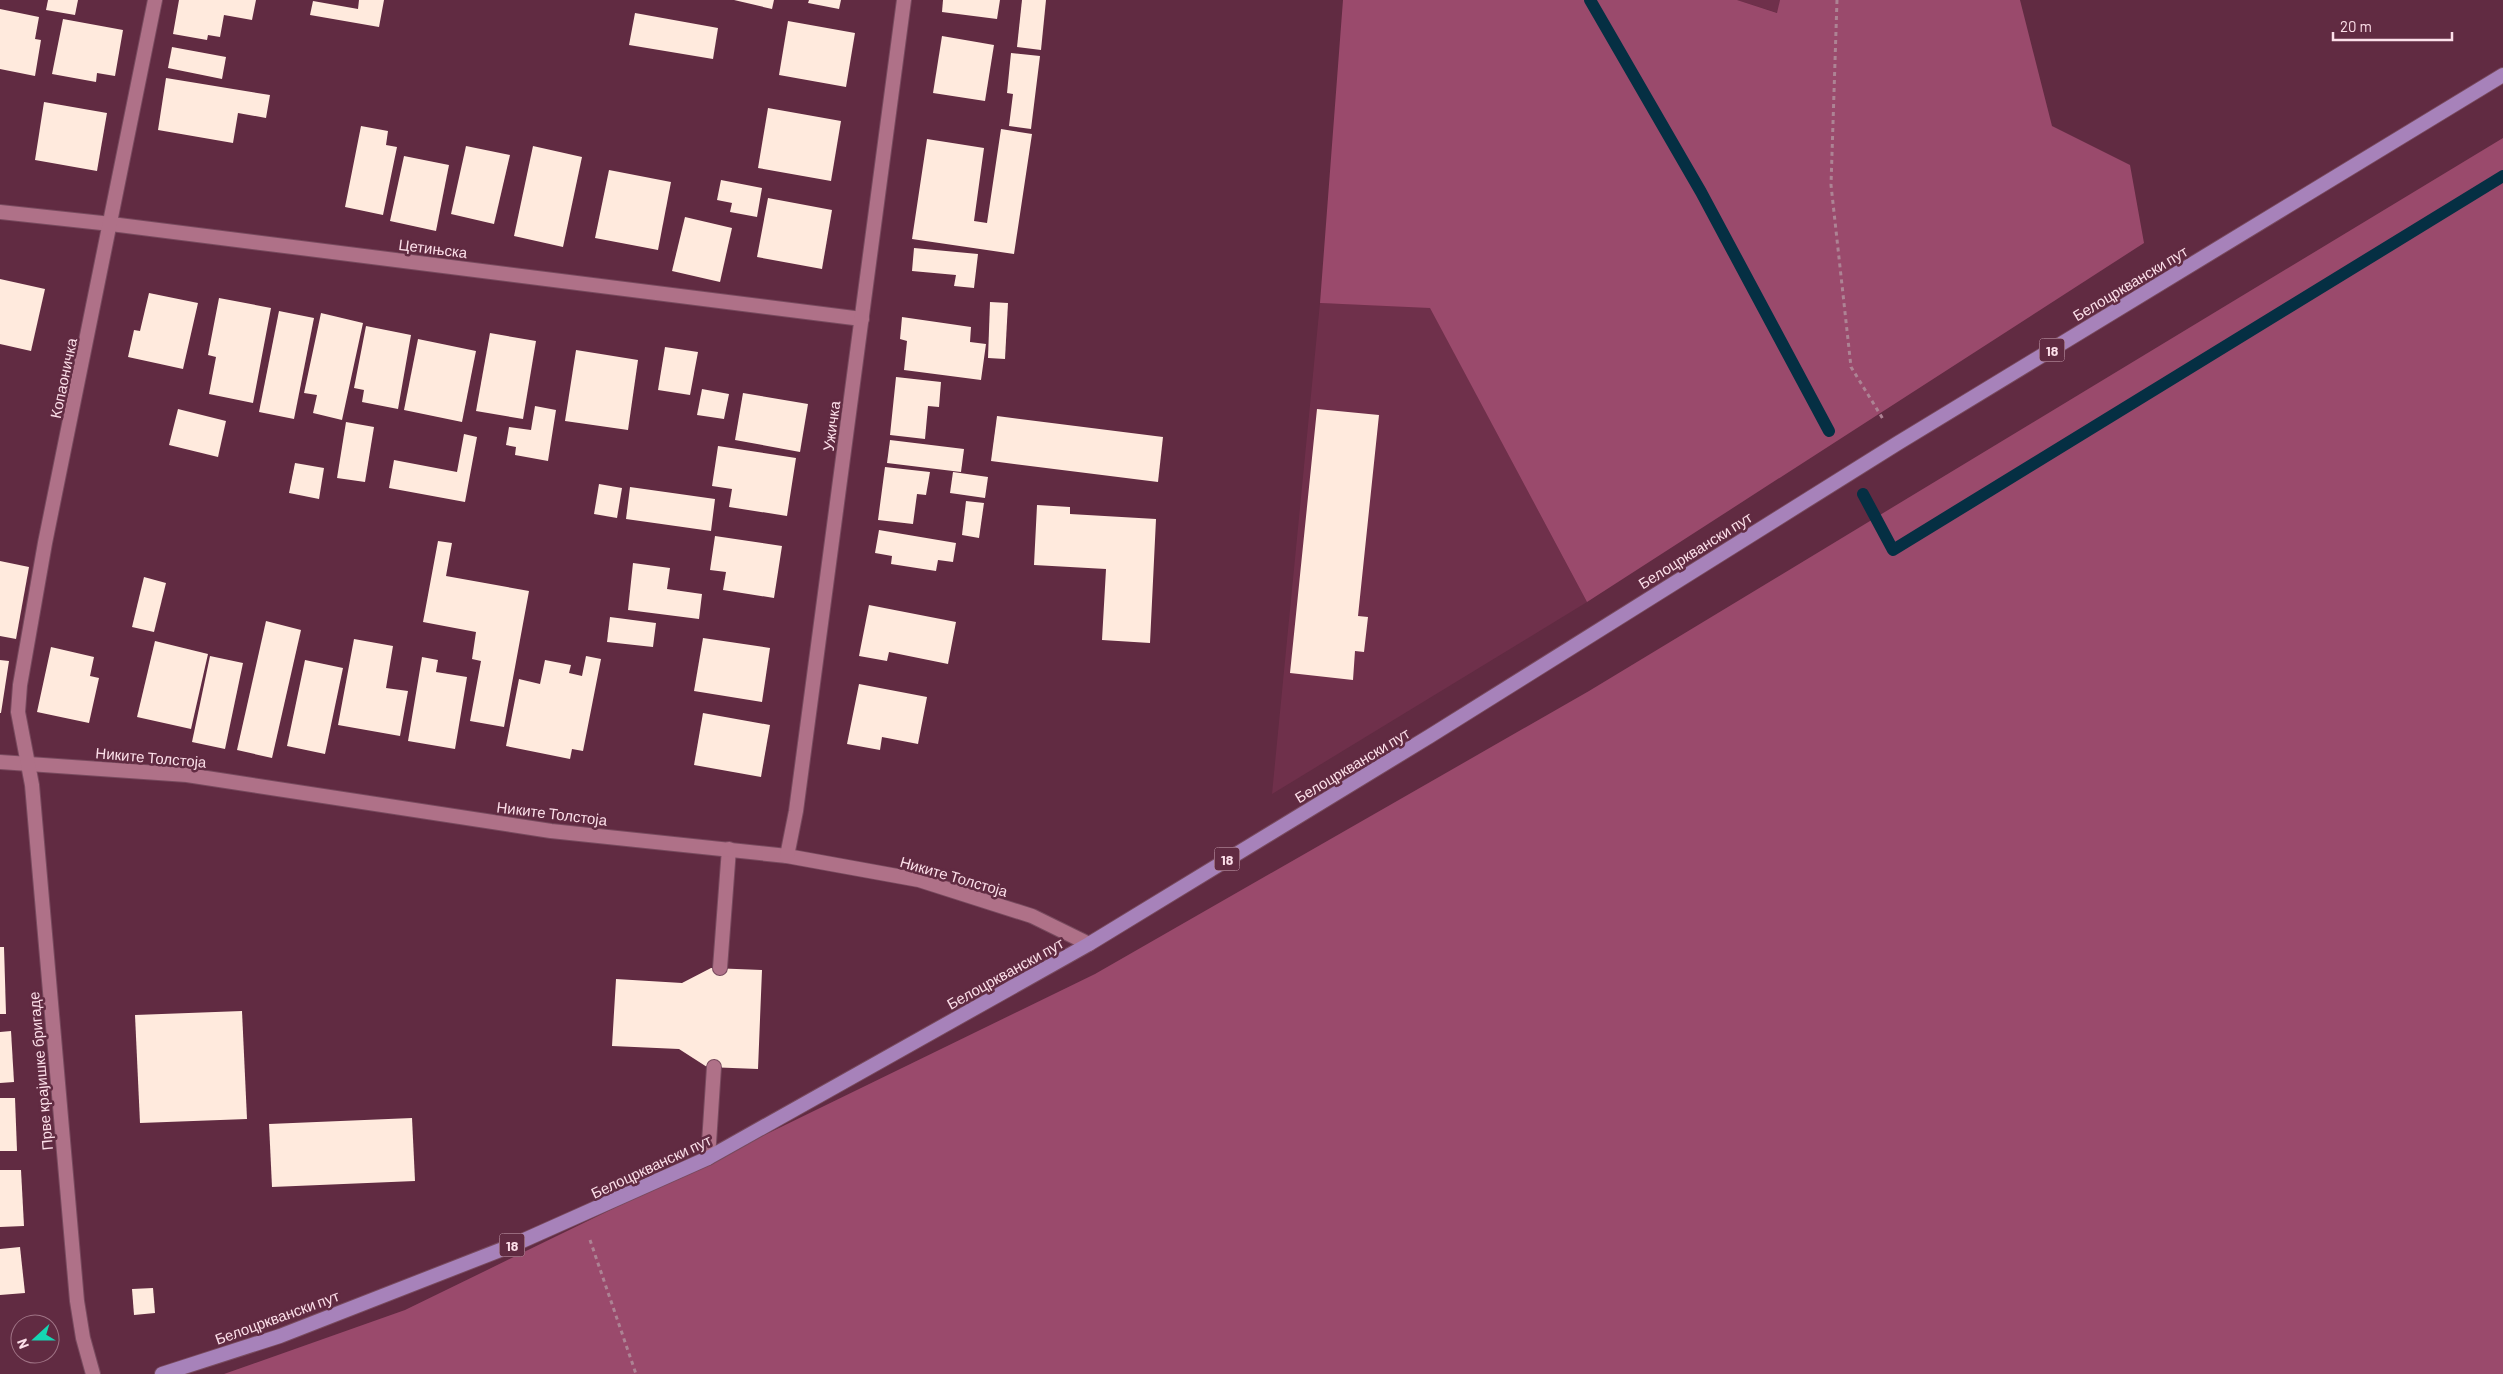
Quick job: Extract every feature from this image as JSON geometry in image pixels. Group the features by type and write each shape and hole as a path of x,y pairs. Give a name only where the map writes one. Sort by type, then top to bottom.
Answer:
{"main road":[{"name":"Белоцрквански пут","path":"162,1374 280,1336 581,1216 708,1158 1089,944 1430,736 1898,443 2503,75"}],"street":[{"name":"Копаоничка","path":"26,763 18,712 20,684 45,544 155,0"},
{"name":"Ужичка","path":"787,856 797,801 904,0"},
{"name":"Цетињска","path":"0,212 111,224 862,320"},
{"name":"Никите Толстоја","path":"0,762 186,775 551,831 787,856 919,880 1032,916 1089,944"},
{"name":"Прве крајишке бригаде","path":"26,763 32,785 77,1302 83,1338 93,1374"},
{"path":"720,968 729,849"},
{"path":"708,1158 714,1067"}],"path":[{"path":"1837,0 1831,185 1851,367 1898,443"},
{"path":"581,1216 636,1374"}],"shaded area":[{"path":"1343,0 1737,0 1777,13 1780,0 2020,0 2052,126 2130,165 2144,243 1587,602 1430,308 1320,303"},
{"path":"1737,0 1780,0 1778,13"},
{"path":"2503,138 2503,1374 224,1374 405,1310 1095,974 1589,691"},
{"path":"1320,303 1430,307 1587,602 1272,794"}],"building":[{"path":"48,0 78,0 75,15 46,10"},
{"path":"179,0 256,0 252,20 224,15 220,37 208,35 207,40 173,34"},
{"path":"359,0 384,0 379,27 310,15 313,1 358,9"},
{"path":"734,0 774,0 772,9"},
{"path":"809,0 841,0 839,9 808,3"},
{"path":"943,0 1000,0 997,19 942,12"},
{"path":"1022,0 1046,0 1041,50 1017,47"},
{"path":"0,9 39,17 35,39 41,40 35,76 0,69"},
{"path":"635,13 718,28 713,59 629,45"},
{"path":"63,19 123,30 115,76 97,73 96,82 52,74"},
{"path":"788,21 855,33 846,87 779,75"},
{"path":"942,36 994,45 985,101 933,93"},
{"path":"172,47 226,57 222,79 168,68"},
{"path":"1011,53 1040,56 1031,129 1009,126 1013,94 1007,93"},
{"path":"166,78 270,95 266,118 238,113 233,143 158,130"},
{"path":"44,102 107,113 97,171 35,160"},
{"path":"768,108 841,121 831,181 758,168"},
{"path":"361,126 388,131 386,145 397,147 383,215 345,207"},
{"path":"1001,129 1032,134 1014,254 912,239 927,139 984,148 974,221 987,223"},
{"path":"466,146 510,155 494,224 451,214"},
{"path":"533,146 582,157 563,247 514,236"},
{"path":"404,156 449,165 436,231 390,221"},
{"path":"609,170 671,182 658,250 595,238"},
{"path":"721,180 762,188 757,217 730,212 732,203 717,200"},
{"path":"768,198 832,210 822,269 757,257"},
{"path":"685,217 732,228 720,282 672,271"},
{"path":"914,248 978,254 974,288 954,286 956,275 912,271"},
{"path":"0,279 45,289 31,351 0,344"},
{"path":"149,293 198,303 183,369 128,357 134,330 140,331"},
{"path":"219,298 271,308 253,403 209,394 216,357 208,355"},
{"path":"990,302 1008,303 1005,359 988,358"},
{"path":"279,311 314,318 294,419 259,412"},
{"path":"321,313 363,323 342,420 313,413 317,395 304,393"},
{"path":"902,317 971,327 970,342 986,344 981,380 904,370 907,341 900,339"},
{"path":"366,326 411,335 398,409 362,402 364,390 354,388"},
{"path":"490,333 536,341 523,419 476,411"},
{"path":"418,339 476,351 462,422 404,410"},
{"path":"665,347 698,352 690,395 658,390"},
{"path":"576,350 638,360 628,430 565,421"},
{"path":"896,377 941,382 939,407 928,406 925,439 890,435"},
{"path":"702,389 729,394 724,419 697,415"},
{"path":"743,393 808,404 800,452 735,440"},
{"path":"535,406 556,410 548,461 515,455 516,447 506,445 509,427 531,430"},
{"path":"178,409 226,421 218,457 169,445"},
{"path":"1317,409 1379,415 1358,616 1368,617 1364,652 1355,651 1353,680 1290,673"},
{"path":"997,416 1163,437 1158,482 991,461"},
{"path":"346,422 374,427 365,482 337,478"},
{"path":"464,434 477,437 465,502 389,488 394,460 457,472"},
{"path":"890,440 964,449 961,472 887,463"},
{"path":"718,446 796,458 787,516 729,507 732,489 712,486"},
{"path":"295,463 324,468 319,499 289,493"},
{"path":"885,467 930,472 926,495 917,494 913,524 878,520"},
{"path":"953,472 988,477 985,498 950,493"},
{"path":"599,484 622,488 617,518 594,514"},
{"path":"630,487 715,499 711,531 626,519"},
{"path":"966,501 984,503 979,538 962,535"},
{"path":"1037,505 1070,507 1070,514 1156,519 1150,643 1102,640 1106,569 1034,565"},
{"path":"879,530 956,543 953,562 938,560 936,571 891,564 892,556 875,553"},
{"path":"715,536 782,546 774,598 723,590 726,572 710,570"},
{"path":"438,541 452,543 446,576 529,591 504,727 470,721 481,661 472,659 476,632 423,622"},
{"path":"0,561 29,567 16,639 0,636"},
{"path":"633,563 670,568 667,589 702,594 699,619 628,610"},
{"path":"144,577 166,583 154,632 132,627"},
{"path":"869,605 956,622 948,664 889,652 887,661 859,656"},
{"path":"610,617 656,623 653,647 607,642"},
{"path":"266,621 301,630 272,758 237,750"},
{"path":"703,638 770,648 762,702 694,691"},
{"path":"354,639 393,646 386,688 408,691 400,736 338,725"},
{"path":"155,641 208,654 191,729 137,717"},
{"path":"51,647 94,657 90,676 99,678 89,723 37,712"},
{"path":"210,656 243,663 225,749 192,742"},
{"path":"586,656 601,659 583,751 572,749 570,759 506,746 519,679 540,684 545,660 571,665 569,673 582,676"},
{"path":"422,657 438,660 436,672 467,677 455,749 408,741"},
{"path":"0,660 9,661 1,713 0,713"},
{"path":"305,660 343,668 325,754 287,746"},
{"path":"859,684 927,697 918,744 882,737 880,750 847,744"},
{"path":"703,713 770,725 761,777 694,765"},
{"path":"0,947 4,947 6,1014 0,1014"},
{"path":"711,968 762,970 758,1069 707,1067 679,1049 612,1046 616,979 682,983"},
{"path":"242,1011 247,1119 140,1123 135,1015"},
{"path":"11,1031 14,1082 0,1083 0,1032"},
{"path":"0,1098 15,1098 17,1151 0,1151"},
{"path":"412,1118 415,1181 272,1187 269,1124"},
{"path":"0,1170 21,1170 24,1226 0,1227"},
{"path":"20,1247 25,1293 0,1295 0,1249"},
{"path":"153,1288 155,1313 134,1315 132,1289"}],"waterway":[{"path":"1590,0 1701,192 1829,431"},
{"path":"1863,494 1893,550 2503,176"}]}
